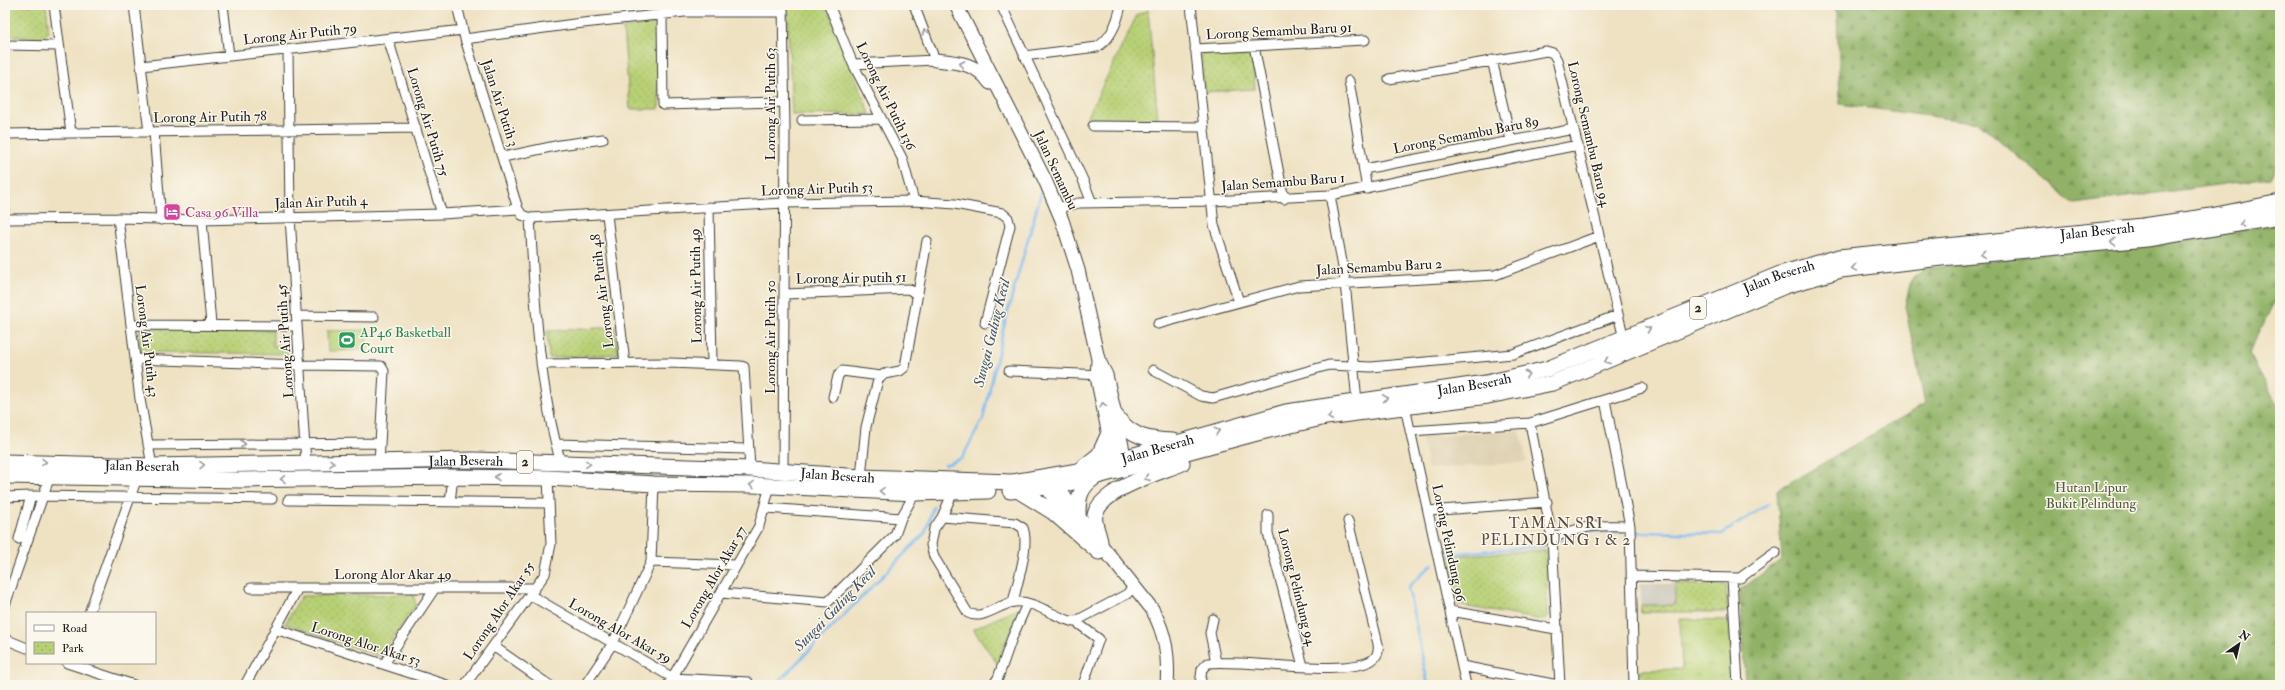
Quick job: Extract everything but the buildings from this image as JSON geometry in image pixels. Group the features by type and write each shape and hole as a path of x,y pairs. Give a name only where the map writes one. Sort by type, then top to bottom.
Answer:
{"highway":[{"name":"Jalan Beserah","path":"5,462 152,466 379,463 474,460 750,469 991,482 1051,481 1094,478 1121,465 1184,442 1279,414 1357,401 1451,389 1520,376 1562,364 1780,274 1839,256 2143,226 2211,216 2280,202"},
{"name":"Jalan Beserah","path":"5,476 240,480 452,477 548,478 654,484 770,486 915,493 1019,491 1078,471 1121,465 1326,417 1488,396 1553,383 1785,286 1841,270 1899,262 2147,239 2280,218"},
{"path":"1115,415 1126,429 1140,436 1184,442"},
{"path":"1100,547 1094,517 1101,502 1115,492 1188,460 1288,425"},
{"path":"1078,471 1096,459 1103,449 1109,433"},
{"path":"1078,516 1079,495 1085,484 1094,478"},
{"path":"1019,491 1053,512 1100,547"}],"main road":[{"name":"Jalan Semambu","path":"956,5 1057,208 1078,270 1098,359 1109,433 1121,465"},
{"path":"935,60 968,64 978,69 986,77 1015,121"},
{"name":"Jalan Semambu","path":"1101,376 1115,415 1121,465"},
{"path":"1051,481 1100,547"},
{"path":"1051,481 1056,502 1100,547 1152,609 1165,636 1168,685"}],"street":[{"path":"54,5 71,133"},
{"path":"134,5 161,220"},
{"path":"223,5 229,56"},
{"name":"Jalan Air Putih 3","path":"457,5 464,35 504,157 518,209"},
{"name":"Lorong Air Putih 136","path":"829,5 853,64 902,158 914,201"},
{"path":"853,64 935,60 914,5"},
{"path":"1001,5 1083,180 1092,203"},
{"path":"1024,56 1097,47 1103,43 1113,28 1121,5"},
{"name":"Lorong Semambu Baru 91","path":"1191,5 1214,225 1238,302"},
{"name":"Lorong Air Putih 79","path":"141,66 388,39 464,35 662,15 685,9 783,9"},
{"name":"Lorong Air Putih 63","path":"783,9 784,203"},
{"path":"662,15 663,105 784,102"},
{"name":"Lorong Air Putih 75","path":"388,39 442,214"},
{"name":"Lorong Semambu Baru 91","path":"1195,49 1365,40"},
{"path":"5,45 59,46"},
{"path":"1254,46 1284,199"},
{"name":"Lorong Air Putih 45","path":"288,50 290,217 306,463"},
{"name":"Lorong Semambu Baru 94","path":"1389,79 1546,51 1554,53 1578,144 1624,339"},
{"path":"1492,60 1511,140"},
{"path":"1349,81 1367,189"},
{"path":"802,120 881,119"},
{"path":"1093,126 1203,127"},
{"name":"Lorong Air Putih 78","path":"5,134 416,128"},
{"name":"Lorong Semambu Baru 89","path":"1364,169 1574,129"},
{"path":"504,157 560,145 603,138"},
{"name":"Jalan Semambu Baru 1","path":"1057,208 1092,203 1284,199 1330,195 1367,189 1578,144"},
{"path":"1330,195 1344,283 1357,401"},
{"name":"Lorong Air Putih 53","path":"530,218 606,215 784,203 914,201 954,204 1002,213 1008,218 1010,226 985,323"},
{"name":"Lorong Air Putih 50","path":"783,471 784,203"},
{"name":"Lorong Air Putih 49","path":"709,207 712,363"},
{"path":"518,209 522,215 530,218 541,364 561,463"},
{"name":"Jalan Air Putih 4","path":"5,219 118,218 202,220 442,214 518,209"},
{"name":"Lorong Air Putih 48","path":"606,215 625,363"},
{"name":"Lorong Air Putih 43","path":"118,218 135,359 152,466"},
{"path":"202,220 211,324"},
{"name":"Jalan Semambu Baru 2","path":"1158,324 1288,288 1344,283 1495,275 1599,236"},
{"path":"833,397 838,376 842,371 881,376 904,370 916,295 927,240"},
{"name":"Lorong Air putih 51","path":"784,294 909,289 916,295"},
{"path":"1153,370 1207,398 1329,365 1371,367 1513,354 1618,315"},
{"path":"297,316 374,317"},
{"path":"131,325 211,324 298,326"},
{"path":"135,359 300,365 376,365 383,367 379,463"},
{"path":"541,364 712,363 744,367 747,449 750,469"},
{"path":"1009,371 1101,376"},
{"path":"861,476 866,427 878,380 881,376"},
{"path":"1410,430 1530,423 1642,388"},
{"path":"1605,400 1630,526 1634,685"},
{"name":"Lorong Pelindung 96","path":"1405,407 1466,685"},
{"path":"1462,666 1559,685 1552,538 1530,423"},
{"path":"148,445 305,445 380,443"},
{"path":"556,444 747,449"},
{"path":"5,605 7,590 44,496 50,476"},
{"path":"450,502 452,477"},
{"path":"89,612 137,478"},
{"name":"Lorong Alor Akar 55","path":"465,685 545,574 552,544 548,503 548,478"},
{"path":"236,499 240,480"},
{"path":"585,685 613,643 651,562 654,484"},
{"name":"Lorong Alor Akar 57","path":"670,681 759,526 766,508 770,486"},
{"path":"953,492 942,517 934,529 932,550 968,613 973,615 982,614 1012,602 1027,604 1070,622 1076,622 1126,594 1134,586"},
{"path":"722,592 828,602 895,535 901,518 915,493"},
{"path":"19,539 31,496"},
{"path":"5,497 44,496 272,499"},
{"path":"288,500 548,503"},
{"path":"1428,511 1546,502"},
{"path":"766,508 901,518"},
{"name":"Lorong Pelindung 94","path":"1268,515 1268,533 1302,666"},
{"path":"942,517 1015,523 1023,528 1022,563 1012,602"},
{"path":"1200,685 1204,665 1216,662 1302,666 1344,666 1372,660 1379,651 1378,644 1348,521"},
{"path":"1552,538 1592,525 1630,526"},
{"path":"1631,576 1740,578 1776,552"},
{"path":"651,562 736,565"},
{"path":"1732,578 1738,685"},
{"name":"Lorong Alor Akar 49","path":"252,588 435,588 533,591"},
{"path":"245,685 298,588"},
{"path":"384,664 435,588"},
{"name":"Lorong Alor Akar 59","path":"533,591 670,681 748,682"},
{"path":"998,684 1027,604"},
{"path":"1450,612 1556,628"},
{"path":"1213,619 1210,633 1216,662"},
{"path":"1076,622 1099,639 1083,685"},
{"name":"Lorong Alor Akar 53","path":"275,629 447,685"},
{"path":"5,639 26,648"},
{"path":"493,646 549,685"},
{"path":"70,664 134,685"}],"shaded area":[{"path":"1520,430 1527,462 1428,469 1422,437"},
{"path":"1640,584 1675,584 1675,605 1641,605"}],"green space":[{"path":"7,5 46,5 49,32 41,39 7,35"},
{"path":"787,5 827,5 870,114 792,115"},
{"path":"1832,5 2280,5 2280,159 2270,178 2074,204 1979,123 1840,104 1837,12"},
{"path":"1148,10 1158,120 1086,120 1137,15"},
{"path":"659,23 659,109 630,109 623,28"},
{"path":"1252,49 1255,89 1204,92 1201,52"},
{"path":"5,141 10,212 5,212"},
{"name":"Hutan Lipur Bukit Pelindung","path":"2280,224 2280,290 2249,353 2277,404 2280,404 2280,685 1745,685 1740,590 1782,559 1777,490 1925,404 1905,306 1911,280 1924,269"},
{"path":"615,327 618,354 549,358 547,331"},
{"path":"140,328 273,330 273,346 292,347 292,354 139,352"},
{"name":"AP46 Basketball Court","path":"366,330 367,350 328,351 327,331"},
{"path":"1546,550 1548,616 1543,620 1457,605 1448,556"},
{"path":"1675,584 1726,585 1728,612 1641,612 1641,605 1675,605"},
{"path":"413,594 416,605 380,656 285,624 301,596"},
{"path":"1022,607 997,663 973,629"},
{"path":"1680,619 1729,620 1733,685 1642,685 1641,670 1682,669"}],"waterway":[{"name":"Sungai Galing Kecil","path":"945,465 962,458 983,419 1006,318 1041,193"},
{"path":"1637,532 1722,534 1768,504"},
{"name":"Sungai Galing Kecil","path":"775,685 925,533 933,507"},
{"path":"1560,541 1588,531"},
{"path":"1593,531 1622,532"},
{"path":"1446,554 1545,546"},
{"path":"1428,685 1408,587 1433,564"}],"place":[{"name":"Casa 96 Villa","path":"172,212"},
{"name":"AP46 Basketball Court","path":"347,340"}],"district":[{"name":"TAMAN SRI PELINDUNG 1 & 2","path":"1556,532"}]}
